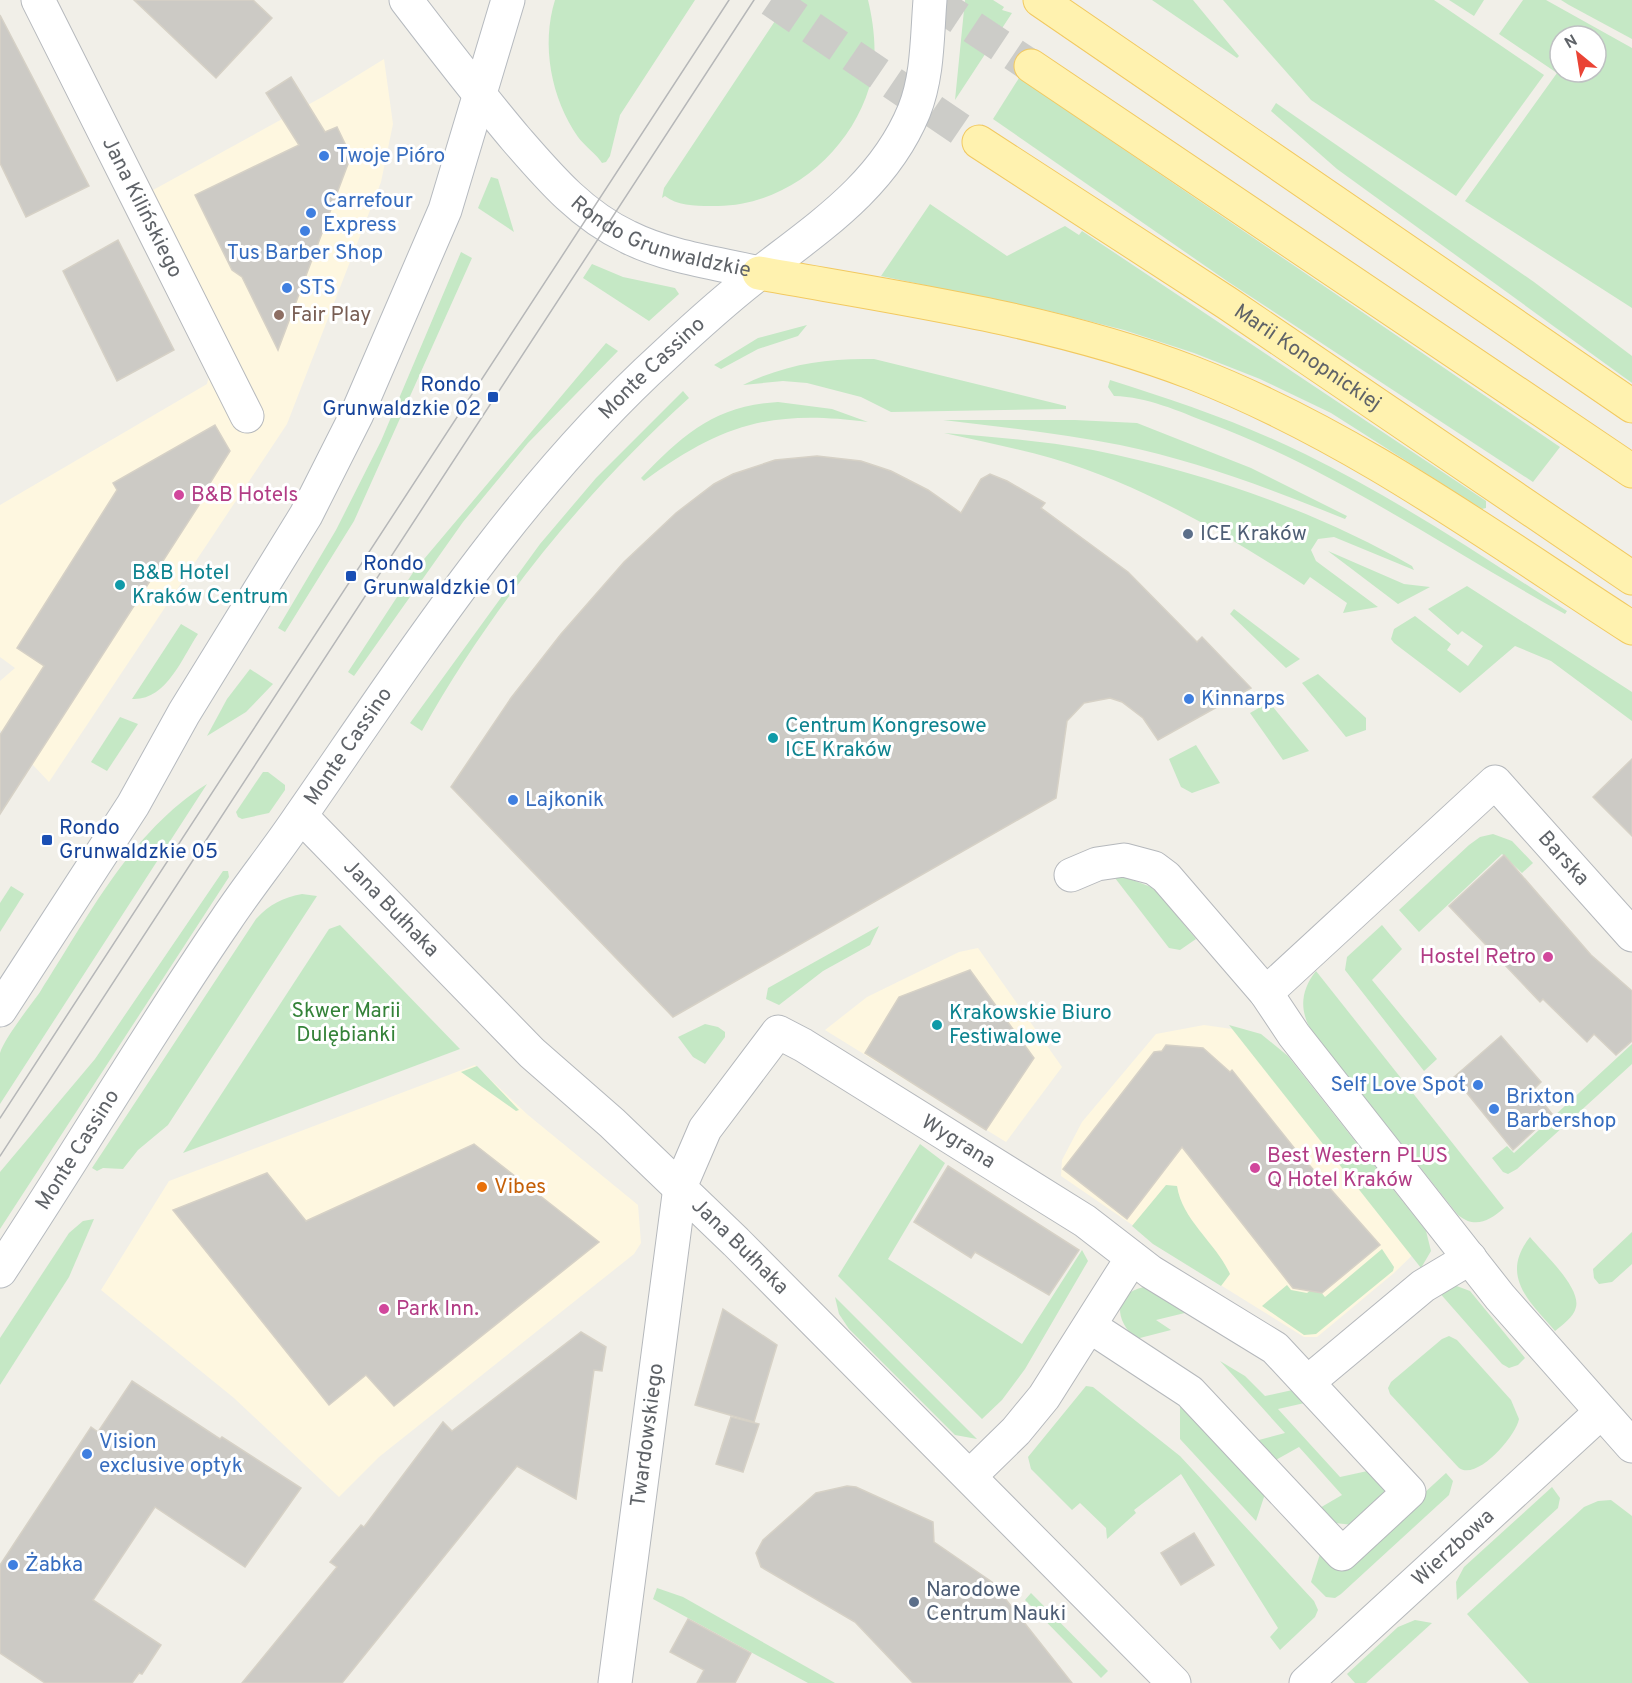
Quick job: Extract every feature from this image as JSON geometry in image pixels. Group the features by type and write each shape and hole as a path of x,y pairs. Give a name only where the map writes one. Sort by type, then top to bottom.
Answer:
{"main road":[{"path":"1040,0 1632,406"},
{"path":"1031,66 1632,471"},
{"name":"Marii Konopnickiej","path":"979,142 1227,303 1632,578"},
{"path":"759,273 910,300 1060,332 1132,352 1193,373 1251,398 1352,451 1632,628"}],"street":[{"name":"Jana Kilińskiego","path":"38,0 247,416"},
{"path":"406,0 481,97"},
{"path":"0,1010 133,805 184,714 306,515 357,414 445,210 481,97 508,0"},
{"name":"Rondo Grunwaldzkie","path":"481,97 562,191 606,225 644,245 759,273 816,233 855,197 880,171 900,140 915,107 924,73 930,0"},
{"name":"Monte Cassino","path":"0,1271 226,919 301,816 432,624 578,441 664,356 759,273"},
{"name":"Barska","path":"1266,993 1495,782 1632,935"},
{"name":"Jana Bułhaka","path":"301,816 532,1053 680,1187 1174,1683"},
{"path":"1071,875 1111,861 1124,860 1154,868 1179,889 1266,993 1301,1044 1470,1258 1600,1413 1632,1446"},
{"name":"Twardowskiego","path":"615,1683 680,1187 705,1129 778,1032"},
{"name":"Wygrana","path":"778,1032 803,1045 1085,1221 1132,1258 1267,1342 1308,1382 1409,1492 1342,1554 1198,1399 1168,1376 1091,1327"},
{"path":"970,1476 1033,1413 1091,1327 1132,1258"},
{"path":"1308,1382 1423,1286 1470,1258"},
{"name":"Wierzbowa","path":"1306,1683 1600,1413"}],"shaded area":[{"path":"384,59 393,124 381,182 287,424 49,782 0,730 0,681 15,668 0,657 0,505 207,384 218,341 144,195 324,96"},
{"path":"978,948 1062,1067 1006,1142 825,1030 867,997 959,952"},
{"path":"1204,1025 1246,1031 1428,1240 1394,1273 1317,1337 1304,1337 1214,1281 1061,1176 1062,1160 1082,1122 1156,1034"},
{"path":"475,1065 528,1115 638,1205 641,1243 634,1254 379,1457 339,1497 234,1398 101,1290 169,1181"}],"green space":[{"path":"555,0 695,0 620,115 610,156 606,162 602,163 578,137 555,88 551,71 549,35"},
{"path":"789,0 868,0 874,38 874,68 864,103 851,127 816,167 795,183 771,195 745,203 718,206 690,205 670,200 665,196 662,198 664,188"},
{"path":"965,0 993,0 1004,7 1002,10 1012,13 955,100"},
{"path":"1152,0 1193,0 1239,56 1237,58"},
{"path":"1223,0 1434,0 1544,75 1456,196 1311,100"},
{"path":"1449,0 1484,0 1474,16"},
{"path":"1523,0 1546,0 1589,24 1548,24 1548,67 1499,34"},
{"path":"1561,0 1632,0 1632,39 1608,24"},
{"path":"1608,35 1632,48 1632,308 1465,201 1549,84 1608,84"},
{"path":"1019,78 1560,447 1533,482 1227,281 993,119"},
{"path":"1276,103 1534,282 1632,356 1632,383 1337,169 1271,111"},
{"path":"491,177 498,179 514,232 478,208"},
{"path":"930,204 1007,256 1065,226 1079,235 1082,231 1486,501 1486,508 1482,509 1331,413 1260,379 1194,353 1124,330 1049,311 881,276"},
{"path":"461,252 472,258 354,521 285,632 278,628 336,530 381,441"},
{"path":"592,264 623,277 675,288 679,294 649,321 583,278"},
{"path":"807,325 798,336 758,349 721,369 714,365 758,338"},
{"path":"606,343 618,351 528,443 463,522 354,676 348,672 414,571"},
{"path":"874,359 1066,406 1066,409 891,412 861,397 807,383 783,381 743,385 791,367 823,361"},
{"path":"1110,380 1233,422 1339,471 1406,509 1567,611 1565,614 1347,487 1256,442 1174,409 1139,399 1114,396 1108,387"},
{"path":"683,391 689,398 612,473 576,513 509,596 449,685 422,731 410,723 540,544 596,478"},
{"path":"778,402 832,409 868,422 834,418 803,418 749,425 698,446 644,481 641,478 686,436 718,416 736,409"},
{"path":"943,420 1075,420 1137,423 1251,468 1347,516 1345,519 1234,477 1177,459 1120,445"},
{"path":"944,433 1075,447 1175,470 1297,510 1375,546 1412,566 1414,570 1334,537 1318,539 1311,550 1316,561 1378,607 1343,613 1347,603 1310,577 1304,585 1213,529 1150,496 1085,469 1051,458"},
{"path":"1328,551 1404,584 1430,587 1398,604"},
{"path":"1467,586 1632,692 1632,721 1551,661 1515,646 1460,693 1391,639 1394,629 1415,616 1451,644 1447,650 1468,666 1483,646 1462,631 1458,635 1428,609"},
{"path":"1234,609 1300,659 1286,668 1230,614"},
{"path":"181,624 198,634 179,666 164,686 144,698 132,699"},
{"path":"250,669 273,684 246,712 207,736 227,699"},
{"path":"1318,674 1366,718 1366,730 1346,737 1302,683"},
{"path":"1269,702 1309,751 1283,760 1250,713"},
{"path":"120,717 138,724 107,771 91,762"},
{"path":"1196,745 1220,783 1192,793 1181,787 1169,759"},
{"path":"263,772 268,772 285,785 285,790 269,813 242,819 238,817 236,812"},
{"path":"207,784 0,1104 0,1053 12,1031 40,992 93,906 133,851 180,803"},
{"path":"1493,834 1512,841 1533,863 1522,873 1502,854 1419,932 1399,910 1469,845 1480,837"},
{"path":"223,871 228,871 229,877 0,1229 0,1172 95,1059"},
{"path":"1125,877 1151,887 1158,893 1196,939 1180,950 1169,948 1115,878"},
{"path":"11,886 24,894 0,932 0,903"},
{"path":"302,894 317,896 168,1125 138,1150 123,1169 103,1168 97,1171 92,1168 256,919 277,902"},
{"name":"Skwer Marii Dulębianki","path":"340,925 460,1049 183,1153 329,929"},
{"path":"1382,925 1402,949 1372,980 1437,1059 1424,1071 1345,970 1347,957"},
{"path":"879,926 870,945 823,971 779,1005 766,999 768,988"},
{"path":"1316,971 1504,1208 1498,1213 1482,1222 1470,1222 1458,1215 1311,1030 1305,1015 1303,1000 1307,985"},
{"path":"705,1024 718,1027 725,1032 725,1037 705,1064 693,1057 678,1037"},
{"path":"1229,1025 1261,1034 1288,1056 1426,1231 1431,1251 1421,1268"},
{"path":"1632,1044 1632,1064 1517,1169 1508,1174 1503,1172 1492,1158 1507,1146 1514,1153"},
{"path":"477,1066 519,1110 516,1111 461,1072"},
{"path":"920,1144 945,1163 888,1259 1022,1344 1082,1250 1088,1261 1025,1369 1002,1400 982,1419 838,1276"},
{"path":"1166,1185 1177,1186 1185,1210 1217,1252 1230,1274 1221,1286 1153,1244 1132,1226"},
{"path":"94,1219 69,1277 0,1385 0,1338 69,1233 83,1221"},
{"path":"1632,1232 1632,1264 1612,1282 1599,1284 1594,1278 1593,1269"},
{"path":"1530,1237 1567,1280 1576,1299 1573,1314 1555,1331 1528,1299 1518,1276 1517,1264 1521,1251"},
{"path":"1382,1249 1394,1267 1393,1271 1316,1334 1304,1335 1262,1306 1287,1285 1291,1290 1307,1293 1316,1286 1325,1297"},
{"path":"1454,1285 1470,1291 1525,1358 1518,1365 1509,1368 1502,1364 1438,1291"},
{"path":"1144,1287 1193,1311 1156,1320 1171,1330 1136,1339 1124,1324 1120,1308 1126,1295"},
{"path":"835,1297 977,1439 955,1435 849,1329 839,1314"},
{"path":"1449,1336 1457,1340 1511,1400 1519,1419 1511,1436 1495,1455 1476,1468 1467,1470 1459,1468 1390,1394 1388,1388 1391,1382 1442,1339"},
{"path":"1220,1361 1245,1376 1265,1396 1297,1389 1309,1402 1278,1409 1340,1477 1372,1470 1384,1488 1384,1496 1353,1525 1335,1523 1318,1509 1342,1495 1299,1447 1274,1461 1255,1441 1285,1433"},
{"path":"1086,1386 1093,1387 1180,1456 1314,1601 1318,1610 1315,1617 1280,1650 1270,1637 1278,1628 1181,1474 1134,1510 1136,1513 1107,1539 1106,1528 1080,1503 1072,1510 1031,1469 1028,1457"},
{"path":"1180,1400 1266,1491 1256,1521 1180,1439"},
{"path":"1446,1473 1453,1481 1449,1495 1341,1594 1335,1598 1326,1597 1311,1582 1321,1551 1339,1571"},
{"path":"1552,1487 1560,1498 1558,1508 1457,1600 1456,1582 1464,1567"},
{"path":"1611,1500 1632,1516 1632,1683 1529,1683 1467,1614 1584,1507 1598,1501"},
{"path":"657,1588 683,1597 835,1683 808,1683 653,1599"},
{"path":"1031,1593 1108,1671 1101,1678 1025,1600"},
{"path":"1415,1620 1432,1623 1366,1683 1355,1683 1347,1674 1398,1627"}],"building":[{"path":"134,0 253,0 272,18 216,78"},
{"path":"0,15 89,186 26,217 0,163"},
{"path":"291,77 325,132 337,127 351,156 278,350 242,277 232,270 195,195 299,145 266,93"},
{"path":"118,240 174,350 117,381 63,271"},
{"name":"B&B Hotel Kraków Centrum","path":"215,425 230,451 197,504 199,505 0,814 0,735 44,666 17,648 117,490 113,483"},
{"name":"Centrum Kongresowe ICE Kraków","path":"817,456 861,461 891,471 928,490 961,513 981,479 990,474 1007,481 1045,503 1041,508 1128,572 1197,642 1202,637 1251,688 1158,740 1143,718 1122,702 1110,698 1084,703 1067,721 1056,798 673,1017 451,787 511,698 561,634 624,562 676,513 714,484 733,474 775,460"},
{"path":"1632,759 1632,836 1593,797"},
{"path":"1504,855 1591,955 1632,991 1632,1041 1616,1055 1594,1034 1587,1042 1543,999 1540,1002 1449,906"},
{"path":"970,970 1034,1058 986,1130 865,1053 899,997"},
{"path":"1501,1036 1541,1082 1533,1090 1552,1114 1513,1150 1454,1077"},
{"name":"Best Western PLUS Q Hotel Kraków","path":"1166,1045 1203,1048 1230,1072 1232,1070 1295,1149 1380,1245 1322,1293 1293,1288 1182,1147 1127,1219 1063,1169 1154,1052 1162,1051"},
{"name":"Park Inn.","path":"474,1144 599,1242 394,1406 366,1375 329,1405 173,1210 267,1173 306,1221"},
{"path":"948,1166 1079,1250 1049,1295 975,1252 971,1258 914,1222"},
{"path":"723,1309 777,1345 754,1422 695,1405"},
{"path":"581,1332 606,1347 602,1371 594,1370 576,1499 517,1466 342,1683 242,1683 337,1567 330,1562 361,1525 364,1527 443,1422 452,1431"},
{"path":"132,1381 220,1439 222,1437 301,1488 245,1567 155,1507 93,1600 161,1645 142,1674 139,1673 132,1683 45,1683 0,1653 0,1565 91,1427 98,1432"},
{"path":"731,1417 759,1424 743,1472 716,1464"},
{"name":"Narodowe Centrum Nauki","path":"847,1486 856,1487 933,1522 934,1542 992,1582 1072,1683 913,1683 855,1622 761,1567 756,1553 763,1540 816,1493"},
{"path":"1194,1533 1214,1565 1181,1585 1161,1553"},
{"path":"688,1619 751,1653 735,1683 697,1683 704,1670 670,1652"}],"tunnel":[{"path":"771,0 979,142"},
{"path":"932,0 1031,66"}],"tram line":[{"path":"0,1118 729,0"},
{"path":"0,1156 754,0"}],"place":[{"name":"Twoje Pióro","path":"324,156"},
{"name":"Carrefour Express","path":"311,213"},
{"name":"Tus Barber Shop","path":"305,231"},
{"name":"STS","path":"287,288"},
{"name":"Fair Play","path":"279,315"},
{"name":"Rondo Grunwaldzkie 02","path":"493,397"},
{"name":"B&B Hotels","path":"179,495"},
{"name":"ICE Kraków","path":"1188,534"},
{"name":"Rondo Grunwaldzkie 01","path":"351,576"},
{"name":"B&B Hotel Kraków Centrum","path":"120,585"},
{"name":"Kinnarps","path":"1189,699"},
{"name":"Centrum Kongresowe ICE Kraków","path":"773,738"},
{"name":"Lajkonik","path":"513,800"},
{"name":"Rondo Grunwaldzkie 05","path":"47,840"},
{"name":"Hostel Retro","path":"1548,957"},
{"name":"Krakowskie Biuro Festiwalowe","path":"937,1025"},
{"name":"Self Love Spot","path":"1478,1085"},
{"name":"Brixton Barbershop","path":"1494,1109"},
{"name":"Best Western PLUS Q Hotel Kraków","path":"1255,1168"},
{"name":"Vibes","path":"482,1187"},
{"name":"Park Inn.","path":"384,1309"},
{"name":"Vision exclusive optyk","path":"87,1454"},
{"name":"Żabka","path":"13,1565"},
{"name":"Narodowe Centrum Nauki","path":"914,1602"}]}
